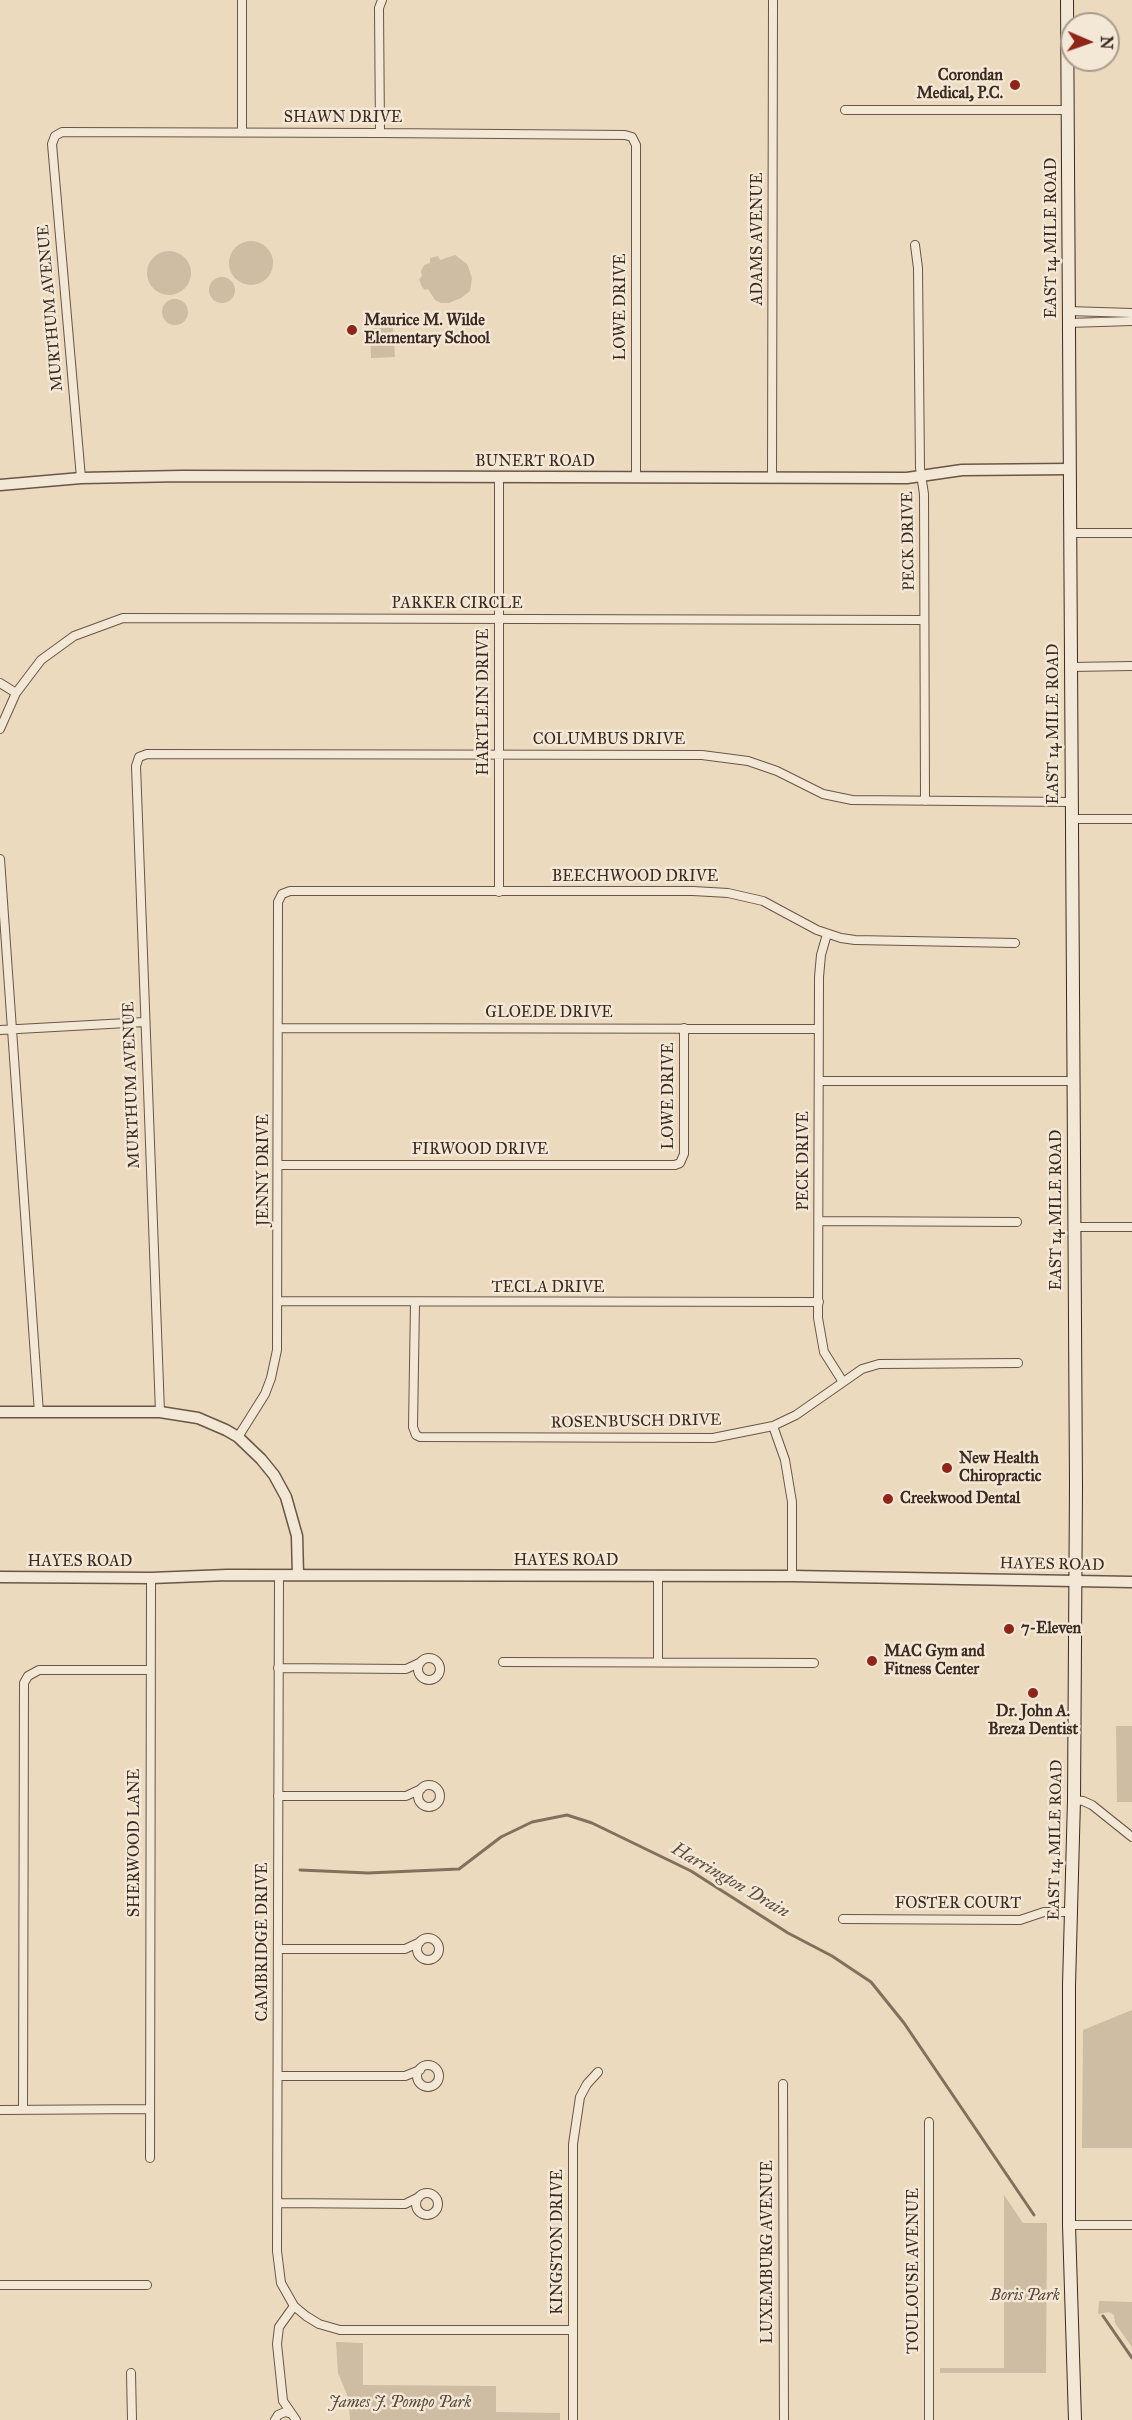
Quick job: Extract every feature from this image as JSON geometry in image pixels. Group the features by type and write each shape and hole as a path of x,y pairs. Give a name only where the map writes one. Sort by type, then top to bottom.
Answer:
{"main road":[{"name":"EAST 14 MILE ROAD","path":"1067,0 1075,1581 1074,1800 1069,1985 1069,2225 1075,2420"}],"street":[{"path":"242,0 242,132"},
{"path":"380,133 380,8 382,0"},
{"name":"ADAMS AVENUE","path":"772,477 773,0"},
{"path":"845,110 1068,110"},
{"name":"SHAWN DRIVE","path":"55,136 62,132 242,132 625,135 632,137"},
{"name":"MURTHUM AVENUE","path":"55,136 52,144 81,478"},
{"name":"LOWE DRIVE","path":"632,137 636,145 636,477"},
{"name":"PECK DRIVE","path":"915,245 918,268 920,468 924,494 924,801"},
{"path":"1068,317 1132,313"},
{"path":"1068,317 1132,321"},
{"name":"BUNERT ROAD","path":"0,485 81,478 922,477 962,470 1069,469"},
{"name":"HARTLEIN DRIVE","path":"499,477 499,892"},
{"path":"1070,533 1132,533"},
{"name":"PARKER CIRCLE","path":"0,729 16,693 27,676 56,647 98,626 123,618 924,620"},
{"path":"1070,667 1132,666"},
{"path":"0,683 16,693"},
{"name":"COLUMBUS DRIVE","path":"139,757 147,754 727,756 765,766 834,797 858,801 1071,802"},
{"name":"MURTHUM AVENUE","path":"139,757 136,766 160,1412"},
{"path":"1071,819 1132,819"},
{"path":"0,859 39,1413"},
{"name":"BEECHWOOD DRIVE","path":"282,894 290,891 728,893 763,901 827,934 855,940 1014,943"},
{"name":"JENNY DRIVE","path":"238,1437 254,1416 271,1378 277,1350 279,1301 278,902 282,894"},
{"name":"PECK DRIVE","path":"827,934 821,955 819,976 820,1336 824,1352 843,1382"},
{"path":"0,1030 145,1022"},
{"name":"GLOEDE DRIVE","path":"279,1028 819,1029"},
{"name":"LOWE DRIVE","path":"680,1163 684,1154 684,1028"},
{"path":"819,1081 1073,1081"},
{"name":"FIRWOOD DRIVE","path":"279,1165 671,1166 680,1163"},
{"path":"819,1221 1017,1222"},
{"path":"1073,1227 1132,1227"},
{"name":"TECLA DRIVE","path":"279,1301 819,1302"},
{"name":"ROSENBUSCH DRIVE","path":"415,1303 413,1427 416,1435 425,1438 713,1438 773,1426 796,1415 862,1369 879,1364 1018,1363"},
{"path":"0,1412 160,1412 198,1418 238,1437 274,1475 286,1497 297,1536 298,1575"},
{"path":"773,1426 785,1460 792,1502 792,1576"},
{"name":"CAMBRIDGE DRIVE","path":"279,1575 278,2268 281,2283 294,2306"},
{"name":"HAYES ROAD","path":"0,1577 792,1576 1132,1582"},
{"path":"658,1577 658,1662"},
{"name":"SHERWOOD LANE","path":"150,2158 151,1578"},
{"path":"279,1668 406,1669 429,1679 436,1677 439,1671 434,1659 427,1658 406,1669"},
{"path":"420,1675 418,1668 421,1662"},
{"path":"503,1662 813,1663"},
{"path":"24,2110 24,1683 28,1676 39,1670 150,1670"},
{"path":"278,1796 406,1796 425,1806 432,1806 438,1802 439,1795 436,1789 430,1786 406,1796"},
{"path":"420,1802 418,1796 421,1789"},
{"path":"1074,1800 1092,1804 1132,1837"},
{"name":"FOSTER COURT","path":"843,1919 1020,1920 1044,1912 1072,1912"},
{"path":"278,1949 405,1949 428,1960 435,1957 438,1944 433,1939 426,1938 405,1949"},
{"path":"419,1955 417,1948 420,1942"},
{"path":"278,2076 405,2076 426,2066 433,2067 438,2079 435,2085 428,2087 405,2076"},
{"path":"419,2082 417,2076 420,2070"},
{"name":"KINGSTON DRIVE","path":"573,2420 575,2127 583,2091 598,2072"},
{"name":"LUXEMBURG AVENUE","path":"783,2084 784,2420"},
{"path":"0,2110 150,2109"},
{"name":"TOULOUSE AVENUE","path":"929,2122 929,2420"},
{"path":"278,2203 405,2204 424,2214 431,2214 438,2206 437,2199 432,2194 425,2193 405,2204"},
{"path":"419,2197 417,2203 419,2210"},
{"path":"1069,2225 1132,2225"},
{"path":"0,2285 147,2285"},
{"path":"276,2418 283,2401 277,2336 283,2319 294,2306 319,2324 340,2330 573,2330"},
{"path":"131,2373 132,2420"},
{"path":"283,2401 294,2417"},
{"path":"276,2418 285,2412 294,2417"}],"green space":[{"path":"251,241 266,248 273,263 266,278 251,285 236,278 229,263 236,248"},
{"path":"169,251 184,258 191,273 184,288 169,295 154,288 147,273 154,258"},
{"path":"455,255 467,264 472,278 470,291 449,303 441,303 435,300 428,289 425,290 422,287 419,279 422,276 421,271 424,265 430,263 430,258 438,256 440,260"},
{"path":"222,277 231,281 235,290 231,299 222,303 213,299 209,290 213,281"},
{"path":"175,299 184,303 188,312 184,321 175,325 166,321 162,312 166,303"},
{"path":"393,327 395,357 371,358 370,328"},
{"path":"1116,1726 1132,1726 1132,1802 1117,1802"},
{"path":"1132,2010 1132,2148 1082,2148 1083,2030"},
{"name":"Boris Park","path":"1004,2195 1023,2223 1047,2223 1046,2373 940,2373 940,2368 1004,2368"},
{"path":"1099,2301 1132,2302 1132,2347 1115,2323 1114,2315 1109,2312 1098,2314"},
{"name":"James J. Pompo Park","path":"336,2342 363,2343 363,2385 496,2386 496,2412 560,2413 560,2420 350,2420 348,2397 338,2373"}],"waterway":[{"name":"Harrington Drain","path":"300,1870 368,1873 459,1869 501,1837 532,1822 567,1815 592,1823 691,1871 788,1933 832,1956 871,1982 904,2023 1034,2215"},
{"name":"Harrington Drain","path":"1103,2316 1132,2358"}],"place":[{"name":"Corondan Medical, P.C.","path":"1015,85"},
{"name":"Maurice M. Wilde Elementary School","path":"352,330"},
{"name":"New Health Chiropractic","path":"947,1468"},
{"name":"Creekwood Dental","path":"888,1499"},
{"name":"7-Eleven","path":"1009,1629"},
{"name":"MAC Gym and Fitness Center","path":"872,1661"},
{"name":"Dr. John A. Breza Dentist","path":"1033,1693"}]}
